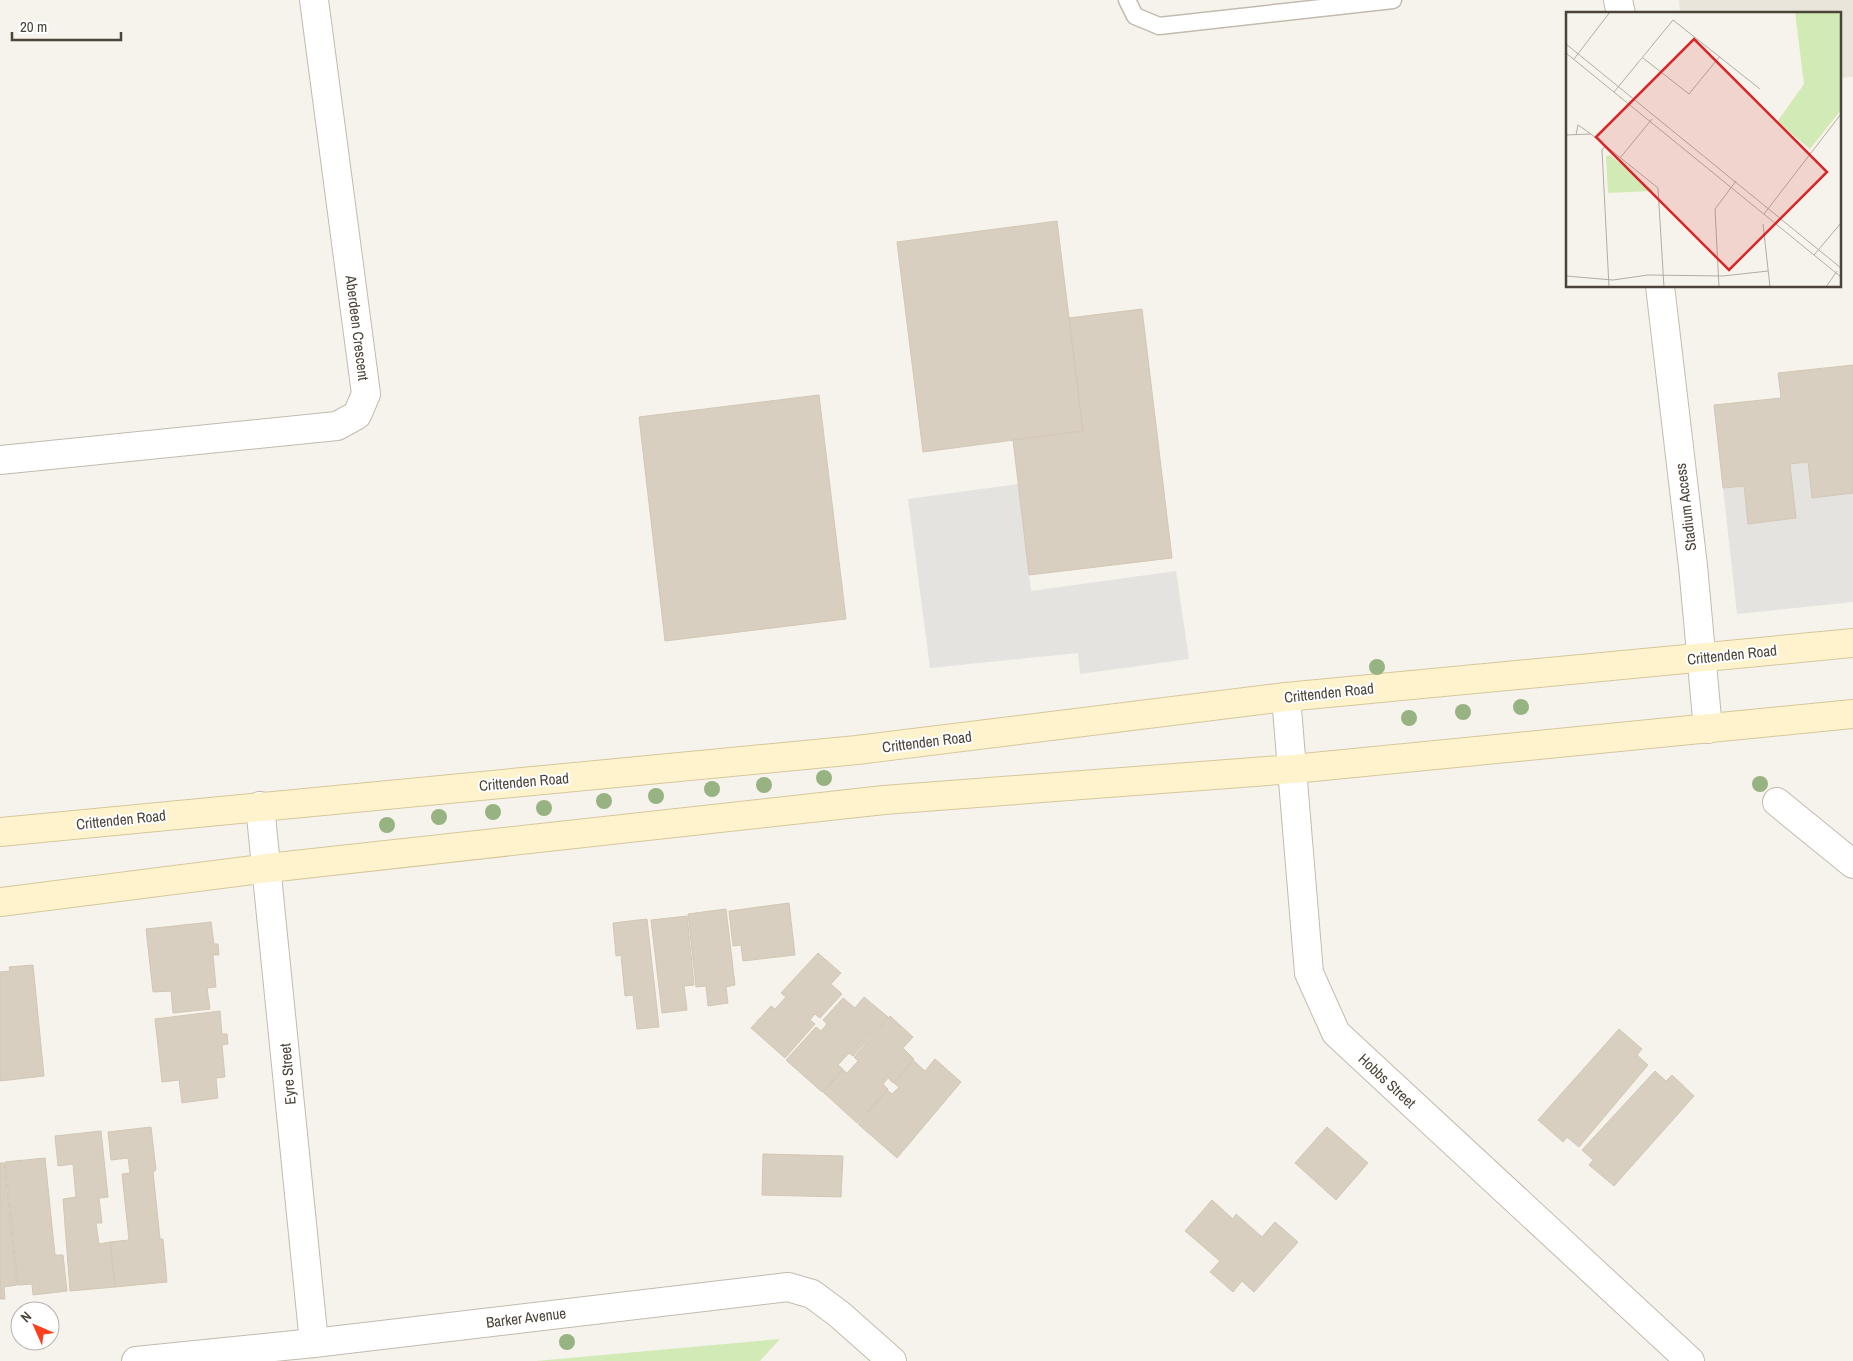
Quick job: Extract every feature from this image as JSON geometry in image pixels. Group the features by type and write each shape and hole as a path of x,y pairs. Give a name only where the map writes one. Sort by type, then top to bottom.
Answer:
{"main road":[{"name":"Crittenden Road","path":"0,832 857,750 1286,698 1853,643"},
{"path":"0,902 268,868 884,800 1293,769 1853,714"}],"street":[{"name":"Aberdeen Crescent","path":"0,460 337,426 357,415 366,394 314,0"},
{"name":"Stadium Access","path":"1660,288 1708,729"},
{"name":"Hobbs Street","path":"1286,698 1309,974 1336,1033 1690,1361"},
{"path":"1777,802 1853,864"},
{"name":"Eyre Street","path":"260,806 268,868 314,1343"},
{"name":"Barker Avenue","path":"136,1361 314,1343 788,1287 812,1294 839,1314 892,1361"}],"lane":[{"path":"1127,0 1135,16 1159,26 1393,0"}],"shaded area":[{"path":"1679,0 1853,0 1853,77 1840,78 1840,12 1680,12"},
{"path":"1808,462 1812,498 1853,493 1853,602 1737,614 1723,488 1744,486 1748,524 1795,518 1790,464"},
{"path":"1018,484 1031,591 1176,571 1189,659 1080,674 1078,653 930,668 908,499"}],"green space":[{"path":"780,1339 760,1361 536,1361"}],"building":[{"path":"1057,221 1083,431 923,452 897,242"},
{"path":"1142,309 1172,558 1029,575 1013,440 1083,431 1069,318"},
{"path":"1853,365 1853,493 1812,498 1808,462 1790,464 1796,518 1748,524 1744,486 1723,488 1714,405 1781,398 1778,373"},
{"path":"819,395 846,619 665,641 639,417"},
{"path":"789,903 795,955 743,961 741,945 733,946 729,911"},
{"path":"726,909 735,985 726,987 728,1003 708,1006 706,986 696,987 688,914"},
{"path":"687,916 694,985 684,986 687,1010 662,1013 651,920"},
{"path":"647,919 659,1027 637,1029 633,995 625,996 621,955 616,956 613,923"},
{"path":"211,922 214,944 218,944 219,955 213,955 216,987 207,988 210,1009 173,1013 171,991 153,992 146,929"},
{"path":"818,953 841,973 831,984 842,994 820,1018 815,1014 810,1020 815,1024 785,1058 751,1028 771,1006 775,1009 786,997 781,993"},
{"path":"33,965 44,1076 0,1081 0,972 10,971 9,967"},
{"path":"864,997 888,1017 853,1056 849,1053 838,1065 843,1069 822,1092 786,1060 816,1027 821,1031 827,1024 823,1020 843,998 855,1008"},
{"path":"220,1011 222,1034 227,1034 228,1044 222,1045 225,1077 216,1078 218,1098 182,1103 179,1080 162,1082 155,1019"},
{"path":"890,1016 913,1037 903,1048 914,1059 893,1083 888,1078 883,1084 888,1089 857,1123 823,1092 843,1070 847,1073 858,1061 854,1057"},
{"path":"1619,1029 1642,1049 1637,1055 1648,1065 1579,1147 1567,1137 1563,1142 1538,1120"},
{"path":"935,1059 961,1082 897,1158 858,1124 887,1090 892,1094 899,1087 894,1083 913,1060 925,1071"},
{"path":"1655,1071 1666,1081 1672,1075 1694,1096 1614,1186 1589,1165 1593,1160 1582,1150"},
{"path":"151,1127 156,1170 153,1172 160,1239 163,1239 167,1282 115,1287 110,1242 129,1240 122,1174 130,1173 128,1158 111,1160 108,1132"},
{"path":"1327,1127 1368,1163 1336,1200 1295,1163"},
{"path":"101,1131 108,1197 99,1198 102,1223 96,1223 99,1244 110,1242 115,1287 70,1291 63,1199 76,1197 73,1164 58,1166 55,1136"},
{"path":"763,1154 843,1156 841,1197 762,1195"},
{"path":"45,1158 55,1255 63,1255 67,1291 33,1295 32,1284 18,1285 5,1162"},
{"path":"0,1163 4,1163 17,1285 4,1287 5,1299 0,1299"},
{"path":"1212,1200 1233,1219 1236,1214 1262,1237 1275,1222 1298,1242 1254,1292 1242,1281 1233,1292 1210,1272 1220,1261 1185,1231"}]}
